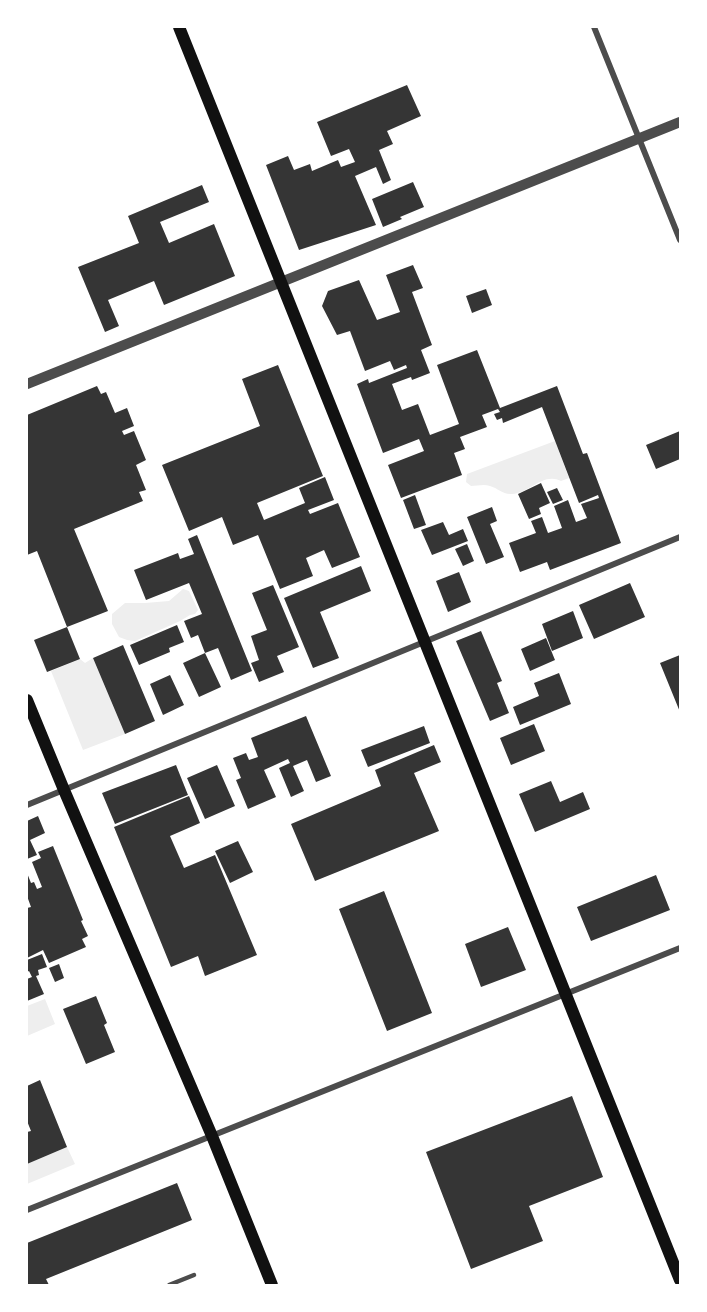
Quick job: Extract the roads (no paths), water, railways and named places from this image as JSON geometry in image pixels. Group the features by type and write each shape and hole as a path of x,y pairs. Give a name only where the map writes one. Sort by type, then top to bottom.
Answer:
{"main road":[{"path":"179,27 680,1280"},
{"path":"27,700 212,1136 272,1285"}],"street":[{"path":"594,27 680,240"},
{"path":"27,384 680,122"},
{"path":"27,806 680,537"},
{"path":"27,1210 680,948"}],"lane":[{"path":"169,1285 194,1275"}]}
